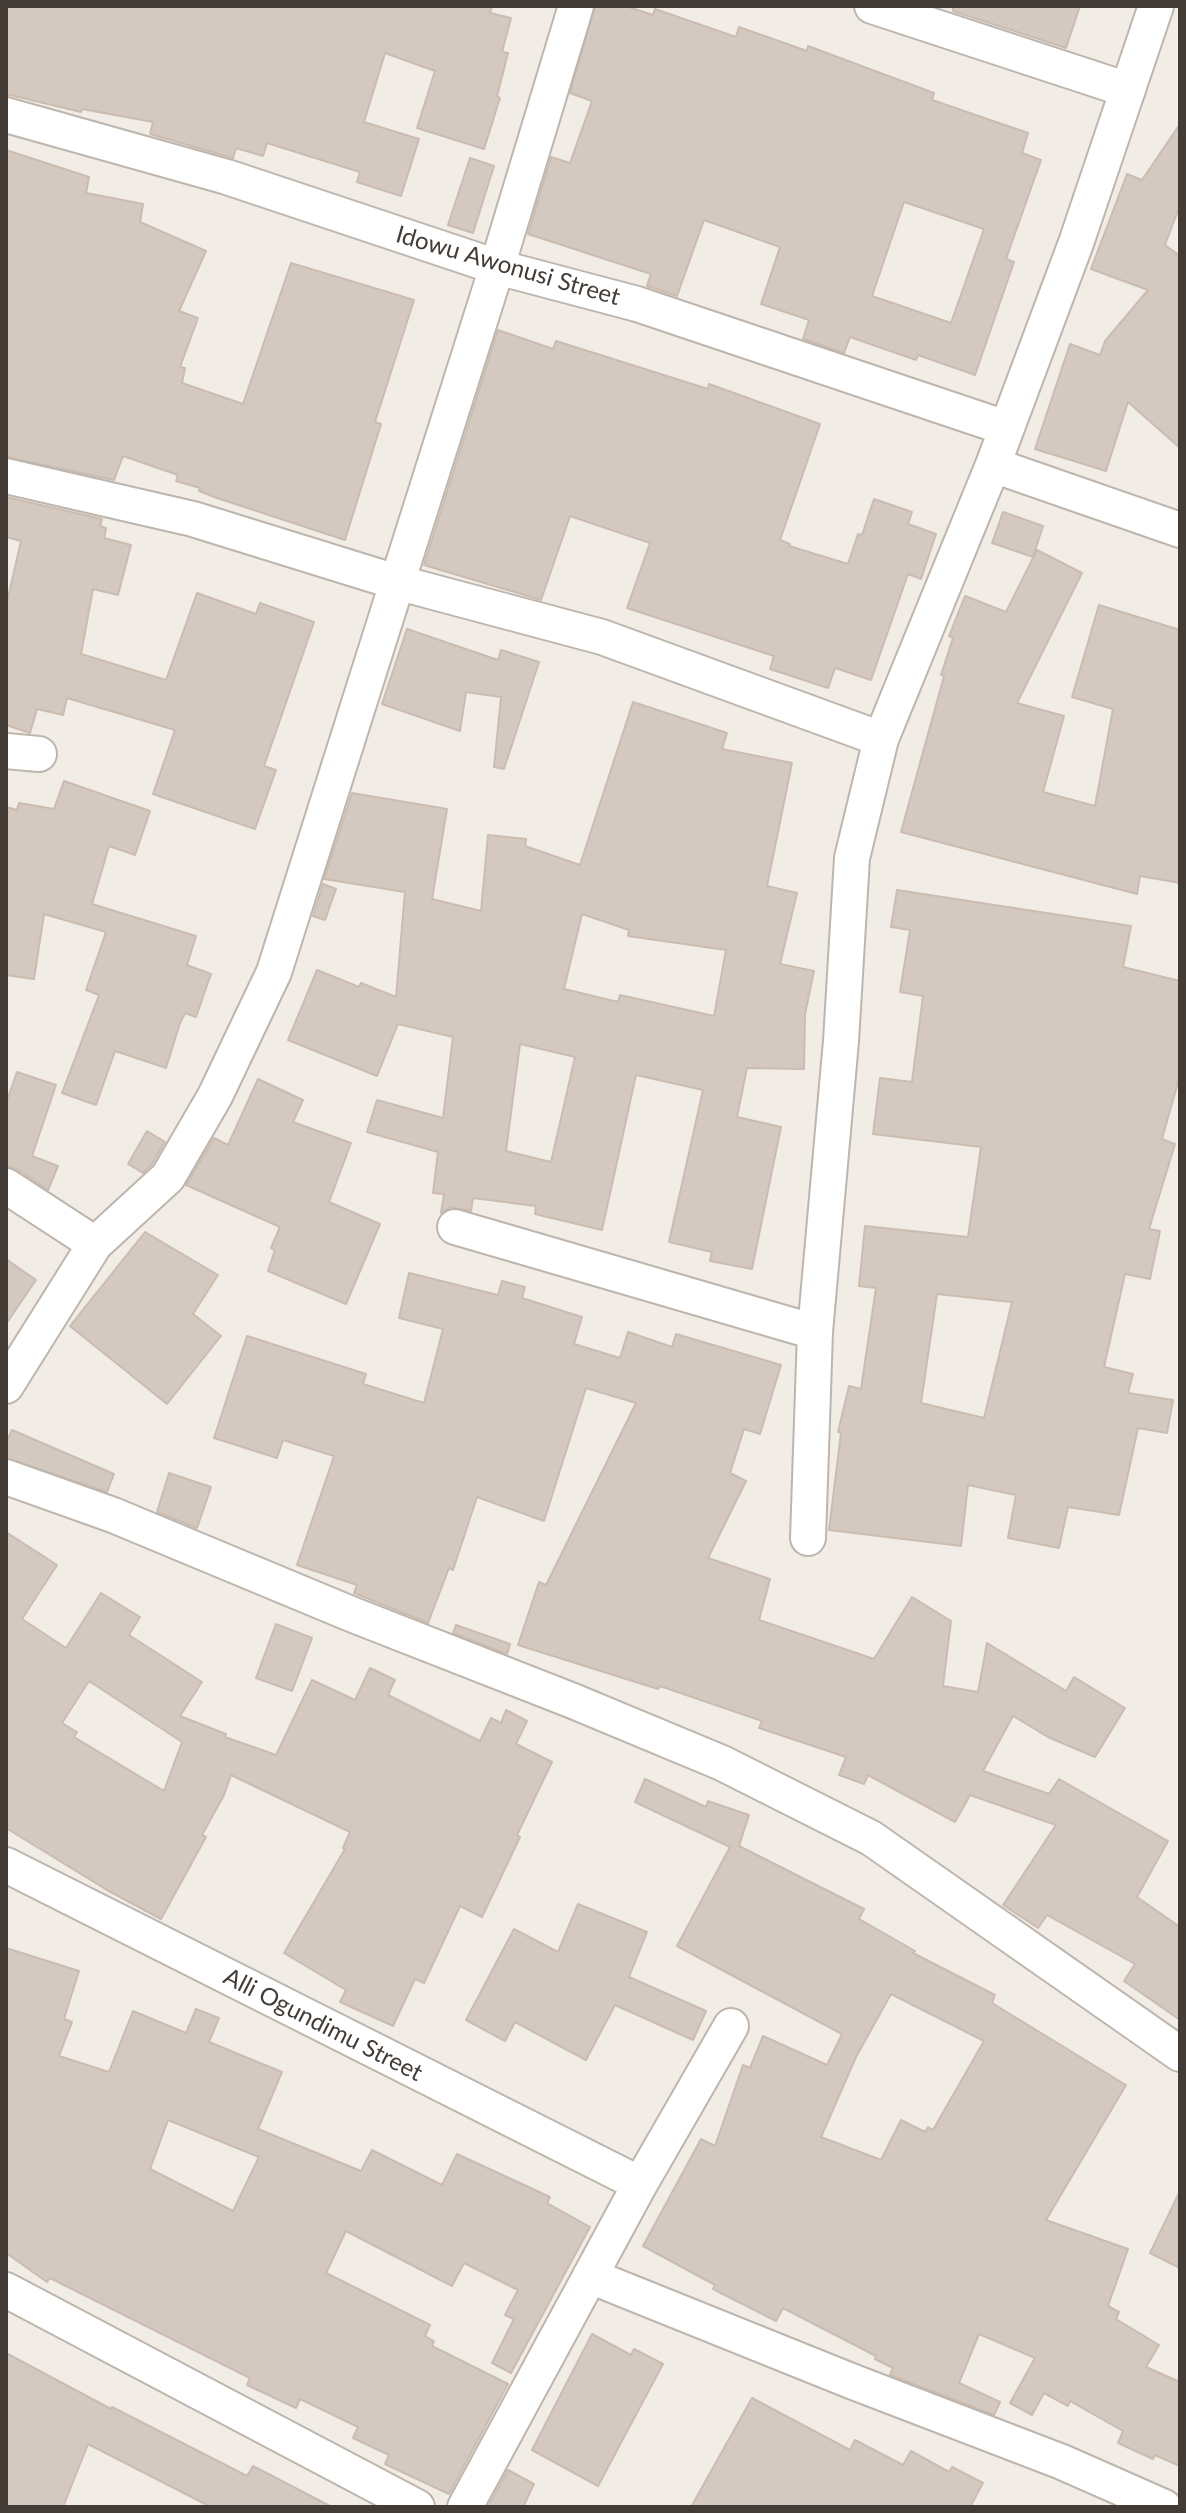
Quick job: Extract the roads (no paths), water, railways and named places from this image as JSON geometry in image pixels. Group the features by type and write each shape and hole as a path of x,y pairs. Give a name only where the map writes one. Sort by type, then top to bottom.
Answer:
{"street":[{"path":"6,1386 95,1244 168,1177 215,1096 274,972 497,267 576,6"},
{"path":"872,6 1128,90"},
{"path":"808,1538 815,1332 841,1041 852,858 881,739 993,465 1076,243 1156,6"},
{"name":"Idowu Awonusi Street","path":"6,115 227,177 497,267 637,304 1006,428"},
{"path":"993,465 1180,530"},
{"path":"6,476 193,519 396,582 602,637 881,739"},
{"path":"6,1186 95,1244"},
{"path":"455,1227 815,1332"},
{"path":"6,1477 113,1515 722,1763 871,1838 1180,2054"},
{"name":"Alli Ogundimu Street","path":"6,1865 640,2184"},
{"path":"465,2507 640,2184 731,2026"},
{"path":"590,2276 1062,2462 1164,2507"},
{"path":"6,2290 417,2507"}]}
